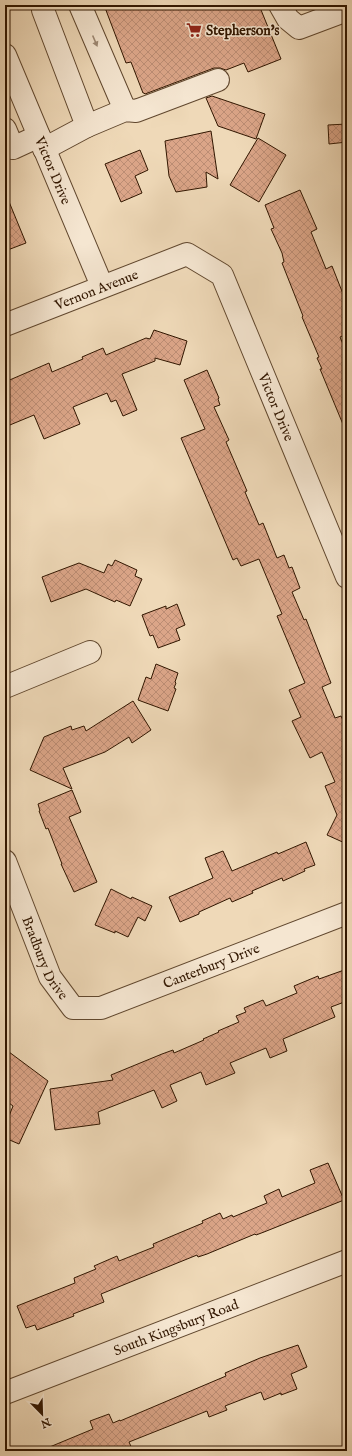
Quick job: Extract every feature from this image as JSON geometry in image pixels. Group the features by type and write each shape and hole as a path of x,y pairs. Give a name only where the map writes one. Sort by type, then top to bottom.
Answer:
{"street":[{"path":"44,5 43,10 87,126"},
{"path":"80,5 125,110"},
{"path":"280,5 288,19 299,28 347,10"},
{"name":"Victor Drive","path":"5,55 102,286"},
{"path":"5,129 9,153 87,126 125,110 136,111 218,80"},
{"name":"Victor Drive","path":"187,254 222,275 345,565"},
{"name":"Vernon Avenue","path":"5,325 187,254"},
{"path":"5,687 90,652"},
{"name":"Bradbury Drive","path":"5,861 50,977 73,1008"},
{"name":"Canterbury Drive","path":"73,1008 101,1008 347,913"},
{"name":"South Kingsbury Road","path":"5,1393 347,1261"}],"building":[{"path":"104,5 259,5 281,59 248,72 244,63 226,70 214,68 145,94 143,93 131,62 126,63"},
{"path":"212,96 265,114 256,139 218,126 206,98"},
{"path":"347,124 347,142 329,144 328,125"},
{"path":"211,131 218,179 206,172 207,187 176,192 169,176 165,141"},
{"path":"258,138 286,155 259,202 230,185"},
{"path":"140,150 148,170 135,176 142,193 121,202 105,164"},
{"path":"300,190 317,229 311,232 326,269 332,266 347,304 347,334 340,337 347,354 347,434 320,369 322,369 317,358 319,357 282,263 284,262 282,253 271,229 274,228 265,205"},
{"path":"5,192 26,243 5,251"},
{"path":"154,330 187,341 180,365 155,358 155,361 122,374 137,410 123,416 116,400 111,402 107,393 73,407 80,424 44,439 34,415 5,427 5,382 49,363 52,372 83,359 82,357 103,348 106,355 146,338 150,339"},
{"path":"207,370 219,398 220,405 214,407 229,440 226,442 247,491 245,492 259,525 263,523 277,558 284,555 289,568 292,567 300,588 292,592 304,620 306,619 331,683 322,687 335,718 341,716 347,729 347,844 327,835 337,815 325,786 335,782 322,752 310,758 292,721 301,717 289,690 305,683 277,616 282,614 259,559 241,566 237,558 233,560 181,438 205,429 184,380"},
{"path":"115,560 137,570 135,576 142,579 130,606 116,600 115,602 86,589 51,602 42,577 79,563 104,573 108,564 112,566"},
{"path":"177,604 185,625 176,629 180,640 158,648 153,635 150,636 142,615 166,606 166,609"},
{"path":"156,664 178,673 174,688 176,689 168,711 138,700 146,677 151,679"},
{"path":"133,701 151,730 132,743 129,737 105,752 63,768 72,789 30,770 44,737 71,726 72,730 84,726 86,731"},
{"path":"72,790 81,812 69,817 97,882 74,892 61,864 48,828 46,829 38,804"},
{"path":"306,842 315,865 304,869 305,871 283,881 282,878 252,891 253,893 232,902 230,898 180,922 169,897 213,878 205,858 223,851 232,871 277,852 278,854"},
{"path":"111,889 131,899 132,897 152,906 145,921 138,917 128,937 95,925"},
{"path":"347,969 347,1001 331,1007 335,1017 283,1039 287,1051 270,1058 266,1048 230,1063 235,1073 206,1085 201,1072 170,1085 177,1101 162,1108 154,1090 98,1112 100,1124 55,1130 50,1089 113,1080 111,1075 173,1050 174,1053 239,1022 236,1016 246,1012 244,1008 263,1000 266,1006 297,993 294,986 318,976 319,979"},
{"path":"5,1049 48,1081 19,1144 5,1138 5,1126 13,1106 5,1100"},
{"path":"328,1163 344,1200 207,1254 198,1257 197,1255 101,1294 104,1302 73,1314 74,1316 37,1330 35,1325 26,1328 17,1306 75,1283 74,1278 96,1269 94,1266 117,1256 119,1261 154,1247 153,1244 203,1223 202,1221 220,1213 223,1219 232,1215 233,1217 267,1203 264,1196 279,1189 282,1197 315,1183 310,1170"},
{"path":"298,1345 307,1367 291,1374 297,1389 281,1395 281,1393 264,1400 261,1392 225,1406 227,1410 209,1417 207,1411 129,1442 133,1451 40,1451 93,1429 90,1421 109,1414 113,1423 120,1421 226,1376 225,1373 260,1358"}],"place":[{"name":"Stepherson's","path":"194,30"}]}
